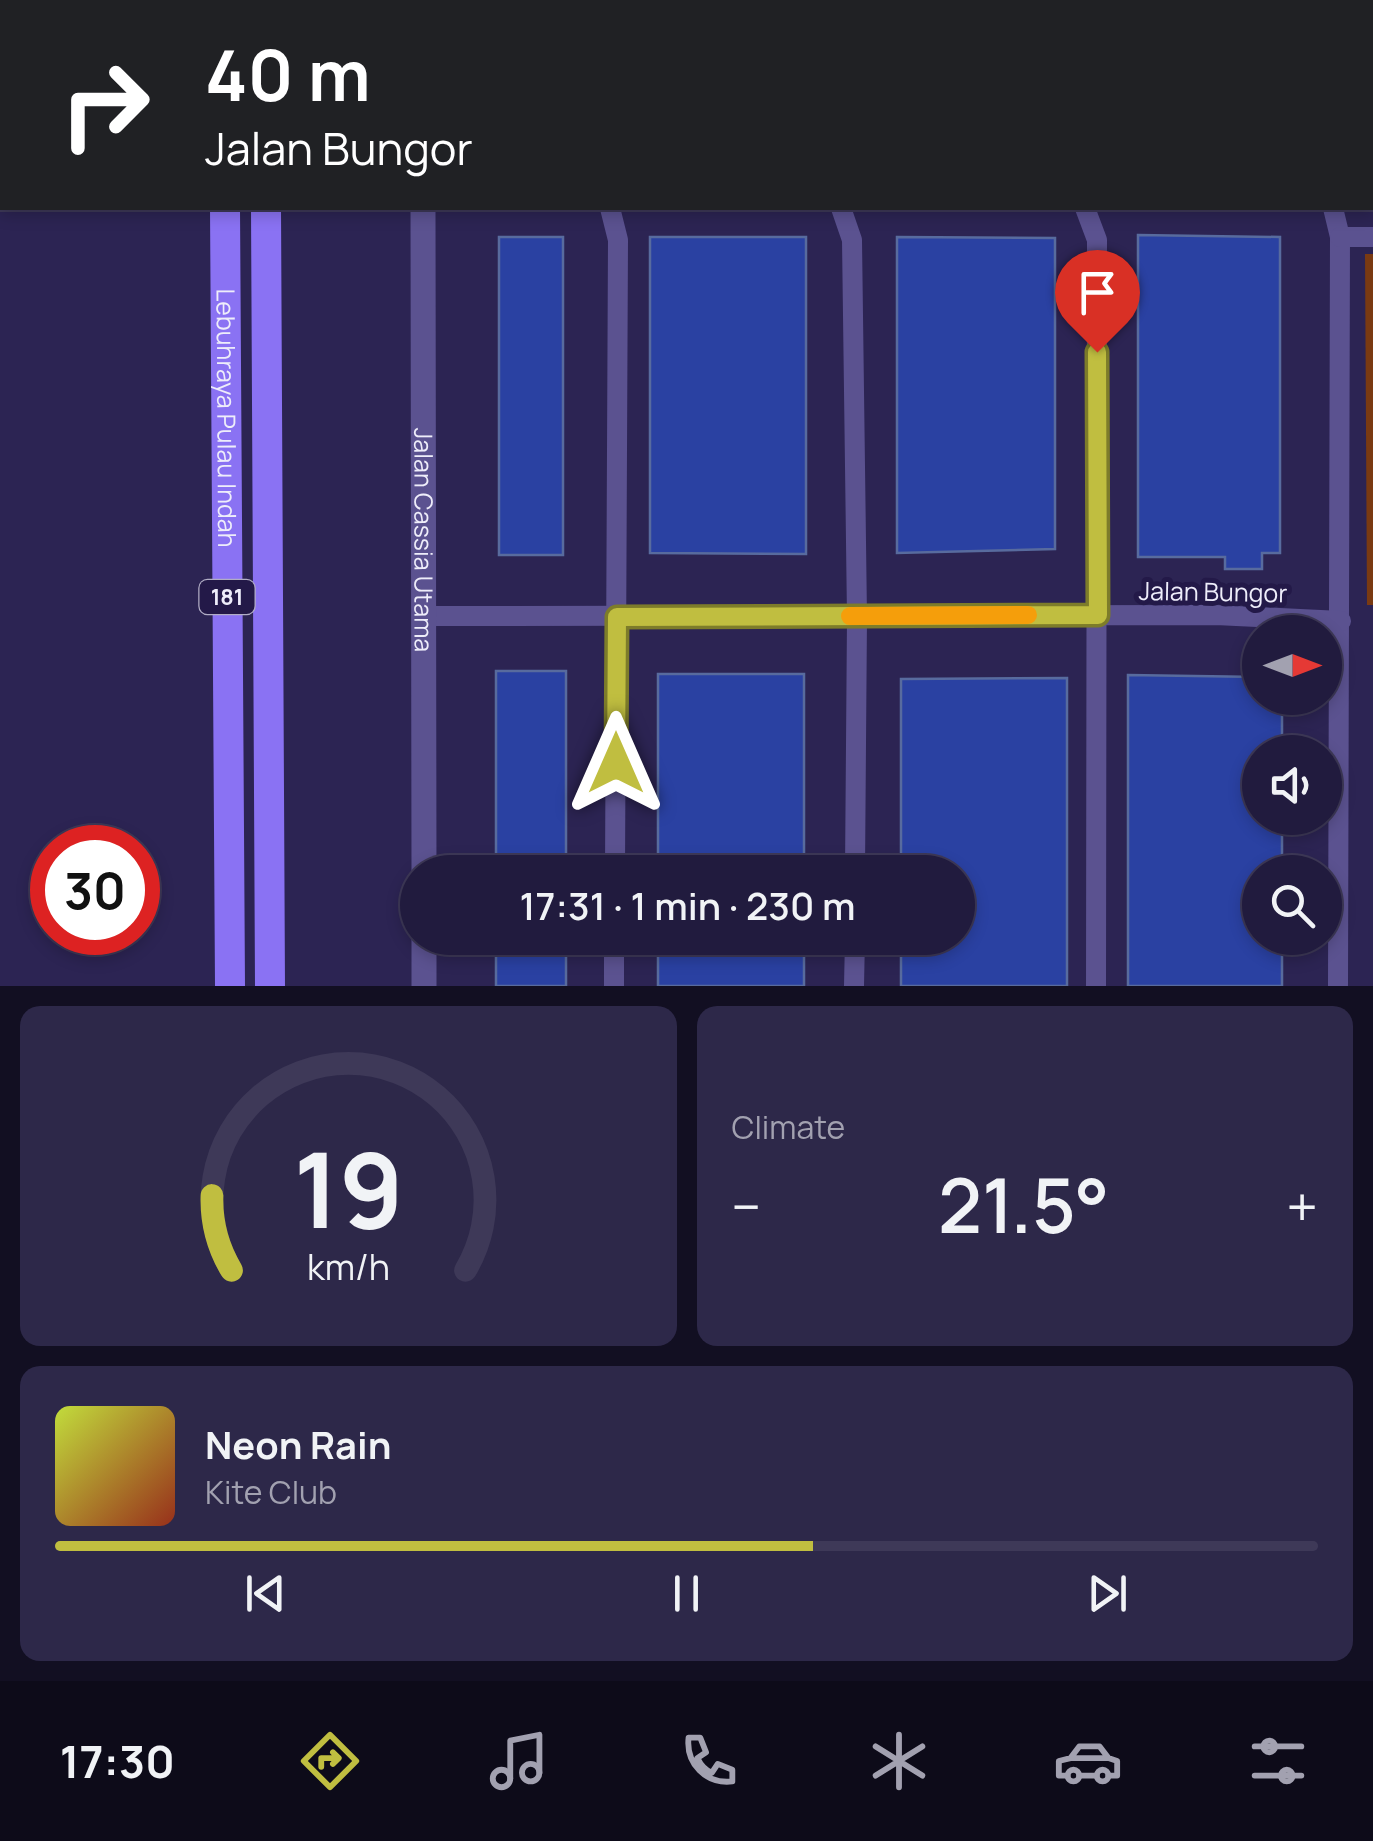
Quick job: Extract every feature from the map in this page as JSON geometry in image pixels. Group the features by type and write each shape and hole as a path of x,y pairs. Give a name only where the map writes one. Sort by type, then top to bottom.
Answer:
{"main road":[{"name":"Lebuhraya Pulau Indah","path":"225,210 230,986"},
{"name":"Lebuhraya Pulau Indah","path":"266,210 270,986"}],"street":[{"name":"Jalan Cassia Utama","path":"423,210 424,855"},
{"path":"610,210 618,240 615,855"},
{"path":"843,210 852,240 856,855"},
{"path":"1086,210 1097,240 1096,986"},
{"path":"1333,210 1340,237 1341,615"},
{"path":"1340,237 1373,237"},
{"name":"Jalan Bungor","path":"424,616 1242,616"},
{"path":"1338,986 1340,715"},
{"path":"214,986 230,934"},
{"path":"424,955 424,986"},
{"path":"614,955 614,986"},
{"path":"854,986 855,955"}],"shaded area":[{"path":"1365,254 1373,254 1373,605 1367,605"}],"building":[{"path":"1138,235 1280,237 1280,553 1262,553 1262,569 1225,569 1225,557 1138,557"},
{"path":"499,237 563,237 563,555 499,555"},
{"path":"650,237 806,237 806,554 650,553"},
{"path":"897,237 1055,238 1055,549 897,553"},
{"path":"496,671 566,671 566,855 496,855"},
{"path":"658,674 804,674 804,855 658,855"},
{"path":"1128,675 1242,677 1242,715 1282,715 1282,735 1242,735 1242,835 1282,835 1282,855 1242,855 1242,955 1282,955 1282,986 1128,986"},
{"path":"1067,678 1067,986 901,986 901,955 975,955 975,855 901,855 901,679"},
{"path":"496,955 566,955 566,986 496,986"},
{"path":"658,955 804,955 804,986 658,986"}],"slow traffic":[{"path":"850,616 1028,615"}],"route":[{"path":"616,763 617,617 1098,615 1097,352"}]}
